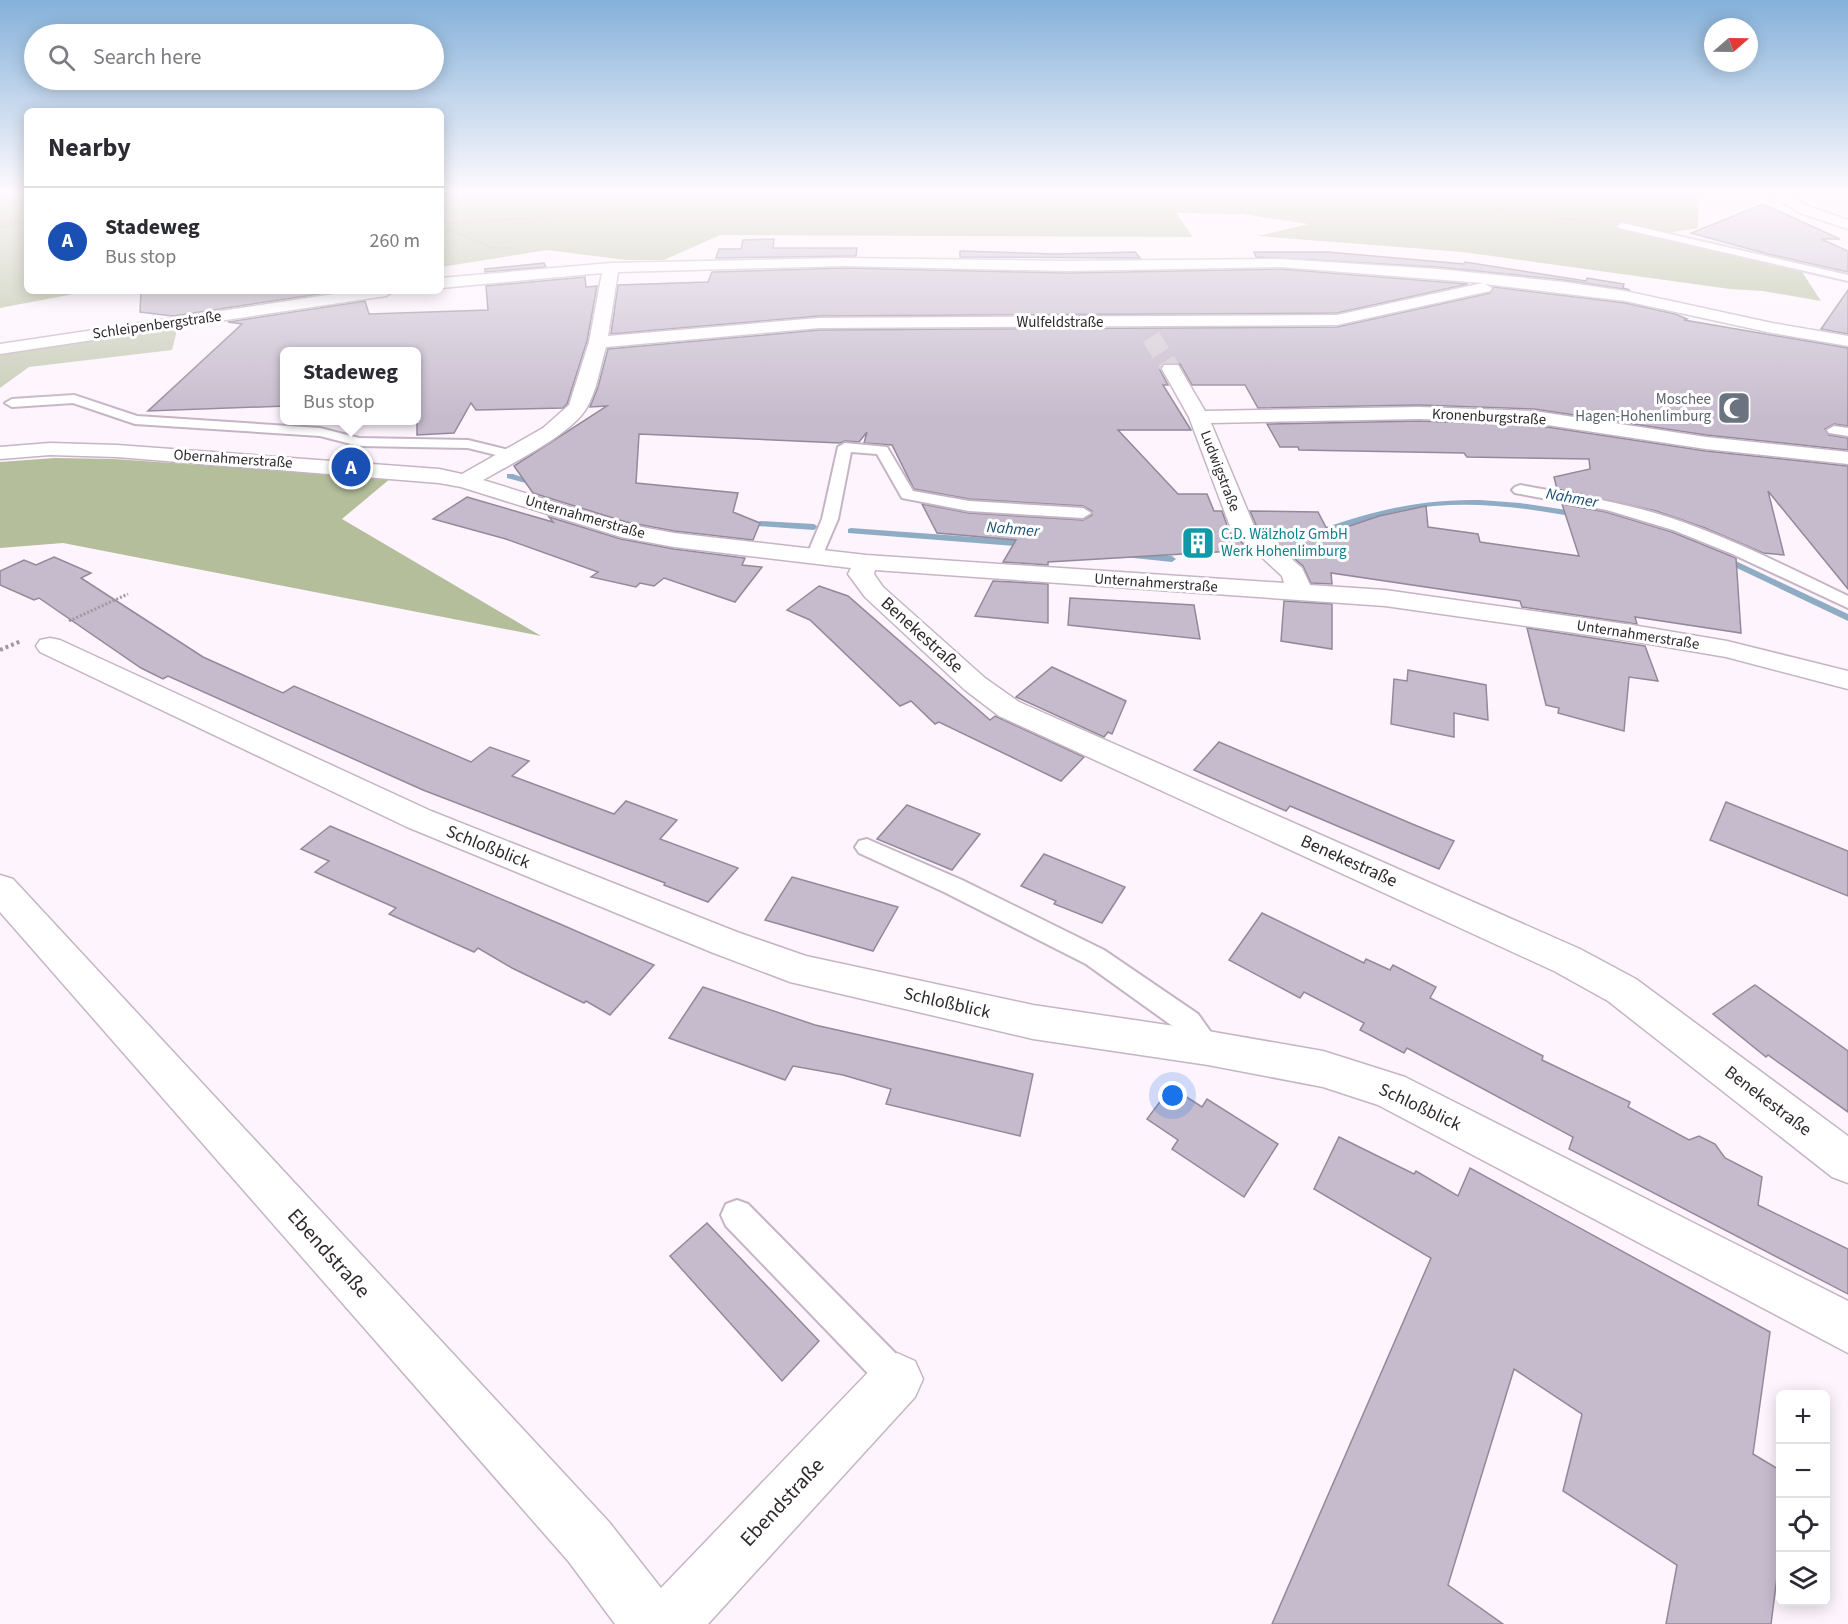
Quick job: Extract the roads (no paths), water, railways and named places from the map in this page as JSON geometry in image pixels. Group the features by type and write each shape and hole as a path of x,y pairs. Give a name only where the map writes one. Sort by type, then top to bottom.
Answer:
{"street":[{"path":"444,283 611,268 697,266"},
{"path":"1055,266 1076,266"},
{"path":"1334,266 1518,281 1625,296 1772,328 1848,341"},
{"path":"465,482 550,432 577,408 584,396 598,342 611,268"},
{"name":"Wulfeldstraße","path":"598,342 819,323 1337,320 1518,281"},
{"name":"Schleipenbergstraße","path":"0,349 366,294"},
{"path":"0,342 120,314"},
{"path":"1141,322 1151,337"},
{"name":"Ludwigstraße","path":"1171,369 1199,417 1242,529 1293,573 1300,591"},
{"name":"Kronenburgstraße","path":"1199,417 1408,413 1534,417 1706,443 1848,458"},
{"name":"Obernahmerstraße","path":"0,453 50,448 117,451 351,467 439,476 465,482"},
{"name":"Unternahmerstraße","path":"465,482 630,532 866,562 1385,598 1643,635 1755,655 1848,680"},
{"name":"Benekestraße","path":"866,562 861,574 874,592 975,684 1009,709 1567,960 1622,990 1848,1162"},
{"name":"Schloßblick","path":"46,636 419,819 724,942 804,971 1034,1022 1208,1048 1323,1069 1390,1090 1848,1328"},
{"name":"Ebendstraße","path":"0,888 589,1542 652,1624"},
{"name":"Ebendstraße","path":"668,1624 897,1379"}],"lane":[{"path":"1799,266 1848,278"},
{"path":"12,403 74,399 135,420 320,432 358,442 468,444 512,455"},
{"path":"814,557 830,519 845,447 882,450 907,495 969,506 1083,513"},
{"path":"1520,490 1620,508 1686,529 1755,558 1848,603"},
{"path":"867,847 952,886 1095,957 1188,1022 1208,1048"},
{"path":"737,1215 897,1379"}],"waterway":[{"name":"Nahmer","path":"510,476 537,484"},
{"name":"Nahmer","path":"1312,535 1392,510 1439,503 1480,502 1580,515"},
{"name":"Nahmer","path":"761,524 814,527"},
{"name":"Nahmer","path":"851,531 1029,544"},
{"name":"Nahmer","path":"1127,555 1172,559"},
{"name":"Nahmer","path":"1723,558 1848,618"}],"tunnel":[{"path":"1151,337 1171,369"}],"place":[{"name":"Moschee Hagen-Hohenlimburg","path":"1734,408"},
{"name":"Stadeweg","path":"351,467"},
{"name":"C.D. Wälzholz GmbH Werk Hohenlimburg","path":"1198,543"}]}
